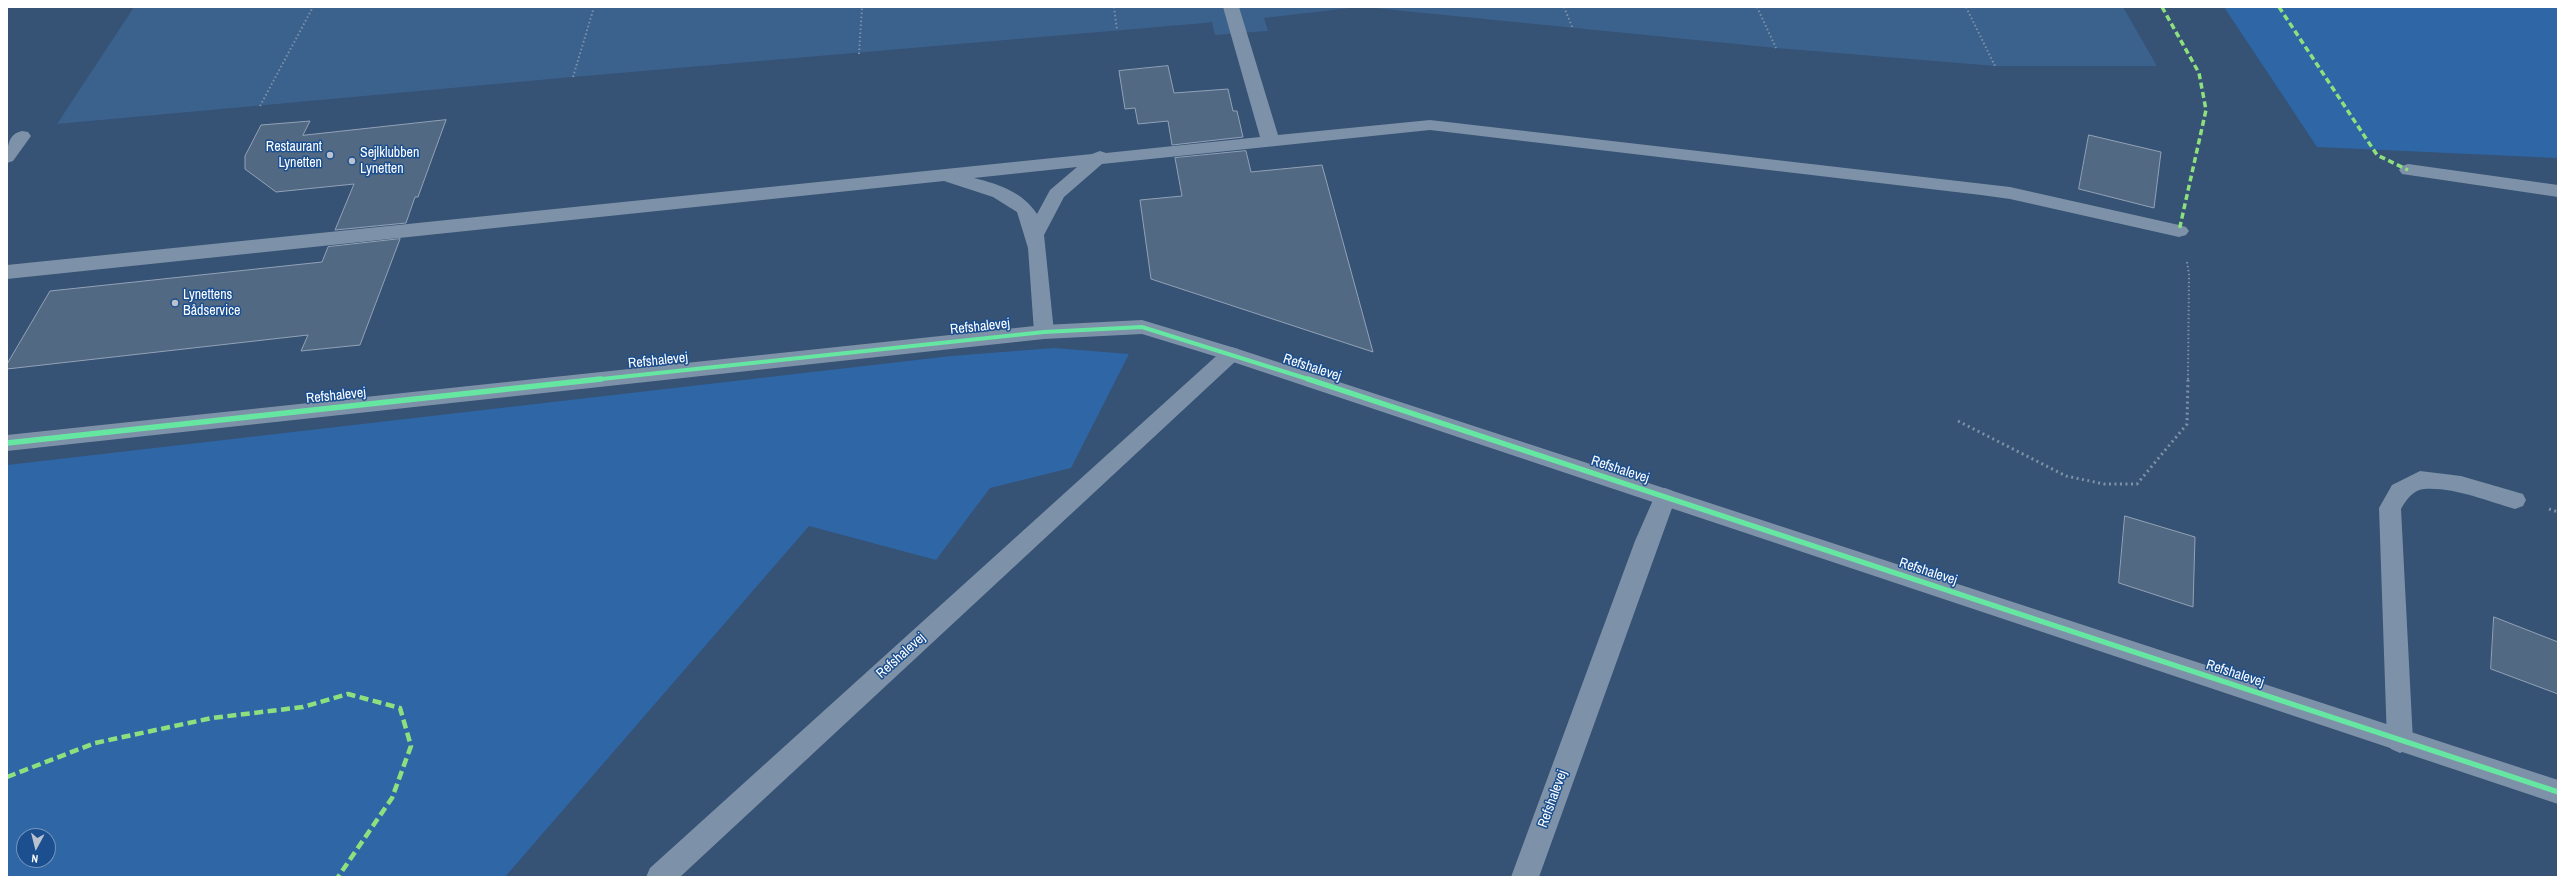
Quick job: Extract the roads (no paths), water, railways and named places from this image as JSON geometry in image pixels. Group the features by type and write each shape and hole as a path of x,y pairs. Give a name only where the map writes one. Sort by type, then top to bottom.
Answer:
{"street":[{"path":"1231,7 1270,140"},
{"path":"7,272 1430,124 1988,190 2179,231"},
{"path":"7,158 22,136"},
{"path":"1036,232 1057,194 1100,158"},
{"path":"2408,170 2558,191"},
{"path":"939,175 1001,194 1026,209 1036,232 1044,332"},
{"name":"Refshalevej","path":"7,443 1044,332 1142,327 1231,354 2558,792"},
{"name":"Refshalevej","path":"660,877 1231,354"},
{"path":"2400,741 2390,508 2400,491 2420,480 2461,485 2515,500"},
{"name":"Refshalevej","path":"1525,877 1647,541 1666,497"}],"place":[{"name":"Restaurant Lynetten","path":"330,155"},
{"name":"Sejlklubben Lynetten","path":"352,161"},
{"name":"Lynettens Bådservice","path":"175,303"}]}
